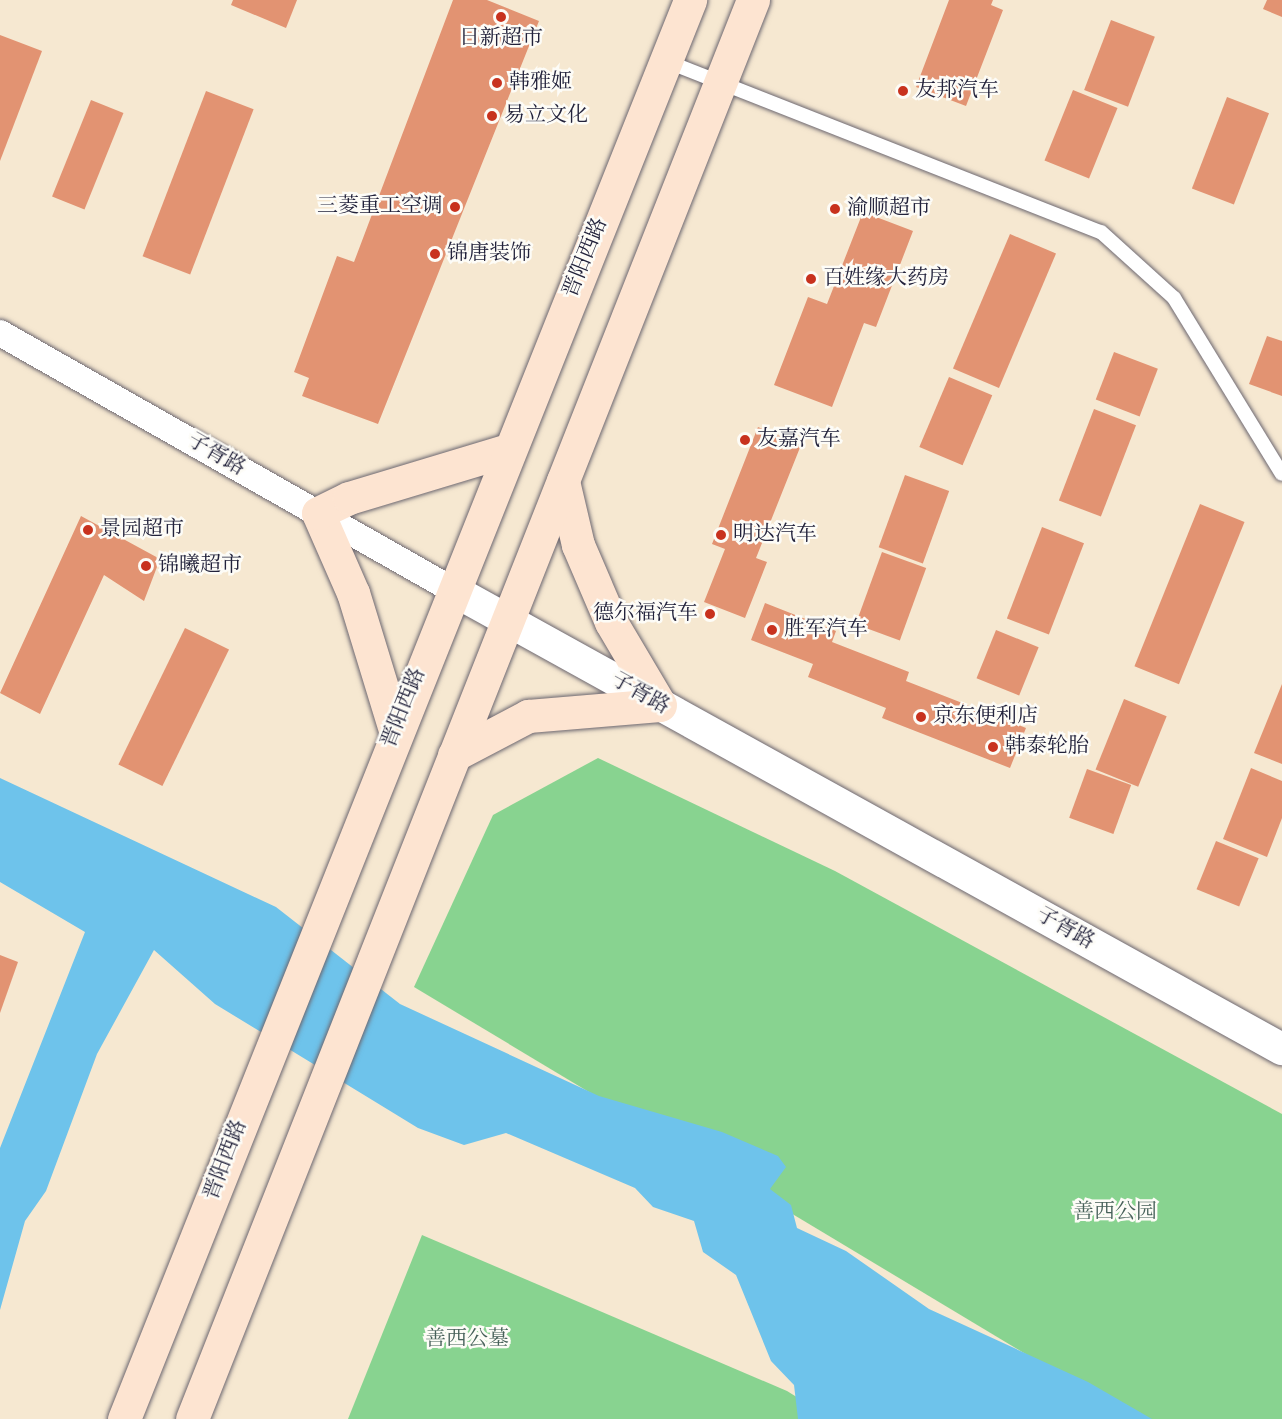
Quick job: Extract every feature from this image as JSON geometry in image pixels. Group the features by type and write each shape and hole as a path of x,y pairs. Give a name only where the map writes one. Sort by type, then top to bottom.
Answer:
{"main road":[{"name":"晋阳西路","path":"124,1419 451,589 690,0"},
{"path":"192,1419 753,0"},
{"path":"395,730 353,593 318,513 349,498 508,450"},
{"path":"454,755 528,716 660,705 611,622 578,545 563,480"}],"street":[{"name":"子胥路","path":"0,333 451,589 1282,1049"}],"lane":[{"path":"666,62 721,81 1101,232 1174,298 1282,474"}],"green space":[{"name":"善西公园","path":"598,758 835,871 1282,1114 1282,1419 1134,1419 414,987 493,815"},
{"name":"善西公墓","path":"422,1235 787,1391 832,1419 348,1419"}],"water":[{"path":"0,778 276,907 400,1004 599,1096 722,1132 778,1156 786,1167 770,1189 791,1205 797,1228 846,1251 929,1309 1088,1382 1152,1419 798,1419 794,1385 771,1361 736,1275 703,1252 694,1221 653,1207 635,1188 506,1133 464,1145 418,1128 215,1004 154,950 97,1054 46,1191 25,1221 0,1310 0,1148 85,932 0,882"}],"building":[{"path":"233,0 297,0 286,28 231,5"},
{"path":"453,0 487,0 539,21 378,424 302,396 309,378 294,372 337,256 354,262"},
{"path":"949,0 993,0 991,5 1003,10 966,106 916,87"},
{"path":"1267,0 1282,0 1282,17 1263,9"},
{"path":"1111,20 1155,37 1128,107 1084,90"},
{"path":"0,35 42,51 0,161"},
{"path":"1073,90 1118,108 1089,178 1045,160"},
{"path":"206,91 254,109 190,275 143,256"},
{"path":"1227,97 1269,113 1234,205 1192,188"},
{"path":"91,100 123,113 84,210 52,196"},
{"path":"863,212 913,231 876,327 864,323 832,407 774,385 808,297 827,304"},
{"path":"1010,234 1056,254 999,388 953,368"},
{"path":"1267,336 1282,341 1282,396 1249,384"},
{"path":"1114,352 1158,369 1140,416 1096,400"},
{"path":"949,377 992,395 963,465 919,447"},
{"path":"1094,409 1136,425 1101,517 1059,500"},
{"path":"758,427 801,445 756,558 767,562 745,618 704,602 725,549 712,544"},
{"path":"905,475 949,491 923,563 879,547"},
{"path":"1200,504 1245,522 1179,684 1134,666"},
{"path":"81,516 160,559 144,601 104,575 40,714 0,693"},
{"path":"1042,527 1084,543 1049,635 1007,618"},
{"path":"882,552 926,568 900,640 856,624"},
{"path":"765,603 836,631 832,642 909,672 906,681 1026,728 1010,768 882,718 886,708 808,677 813,664 751,640"},
{"path":"185,628 229,649 162,786 118,765"},
{"path":"996,630 1039,647 1019,695 977,678"},
{"path":"1282,684 1282,764 1254,753"},
{"path":"1124,699 1167,716 1138,787 1096,769"},
{"path":"1251,768 1282,781 1282,818 1267,857 1223,839"},
{"path":"1087,769 1131,785 1113,834 1069,818"},
{"path":"1216,841 1259,858 1239,906 1197,889"},
{"path":"0,955 18,962 0,1013"}],"place":[{"name":"日新超市","path":"501,17"},
{"name":"韩雅姬","path":"497,83"},
{"name":"友邦汽车","path":"903,91"},
{"name":"易立文化","path":"492,116"},
{"name":"三菱重工空调","path":"455,207"},
{"name":"渝顺超市","path":"835,209"},
{"name":"锦唐装饰","path":"435,254"},
{"name":"百姓缘大药房","path":"811,279"},
{"name":"友嘉汽车","path":"745,440"},
{"name":"景园超市","path":"88,530"},
{"name":"明达汽车","path":"721,535"},
{"name":"锦曦超市","path":"146,566"},
{"name":"德尔福汽车","path":"710,614"},
{"name":"胜军汽车","path":"772,630"},
{"name":"京东便利店","path":"921,717"},
{"name":"韩泰轮胎","path":"993,747"}]}
